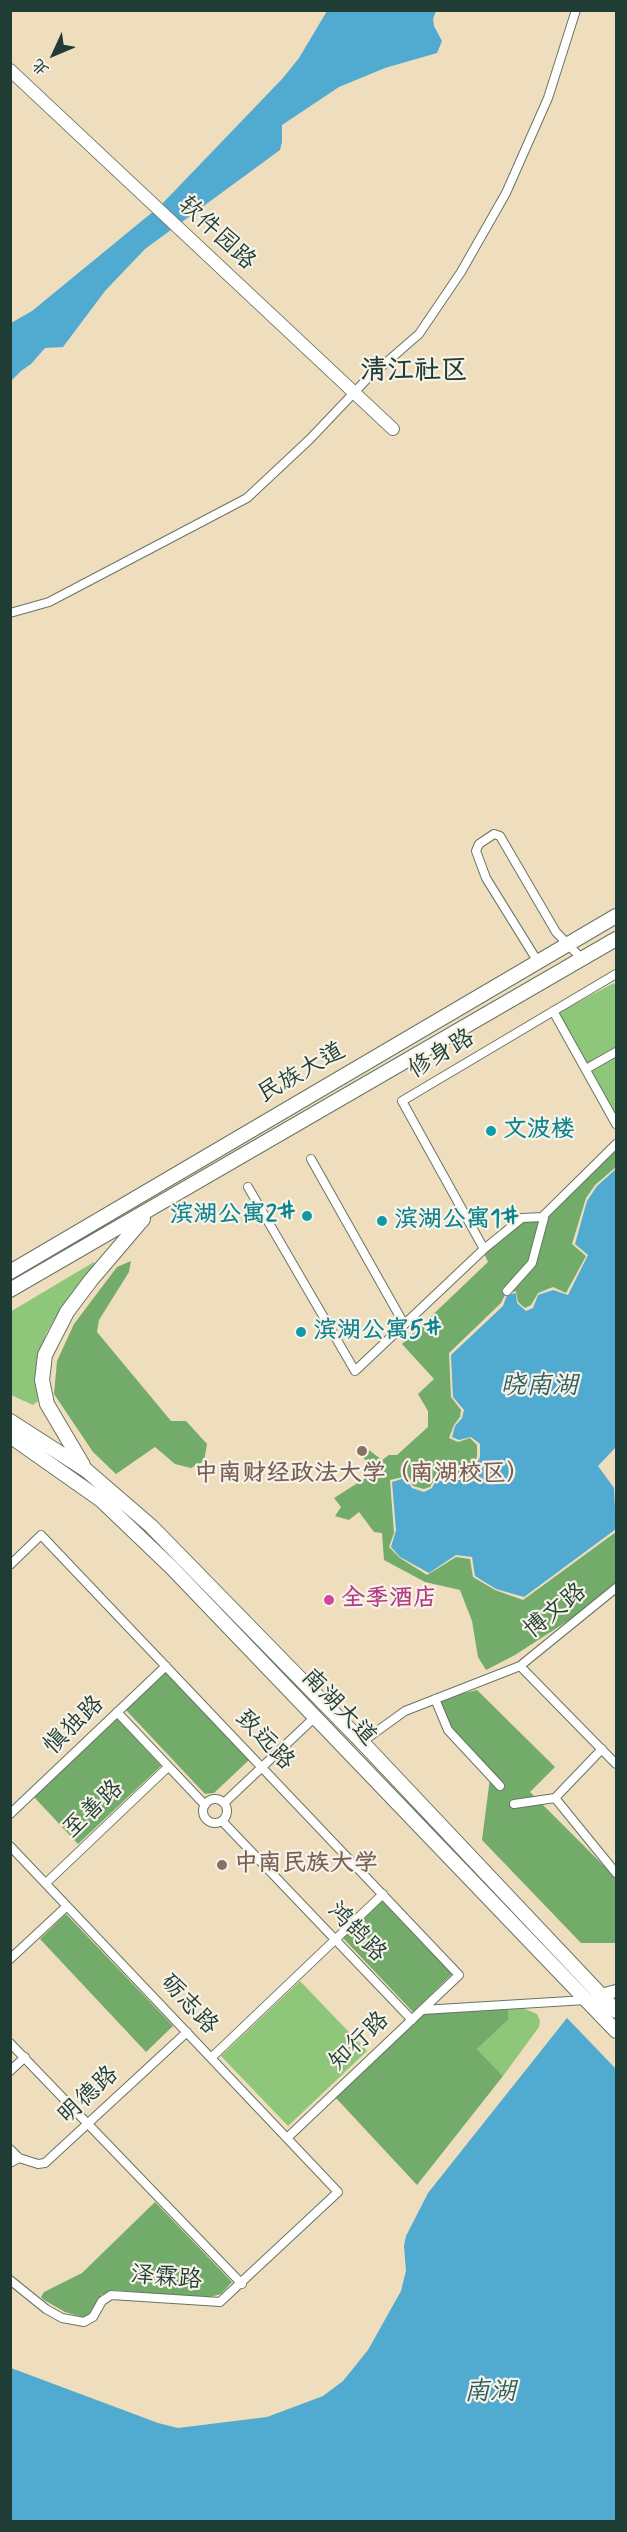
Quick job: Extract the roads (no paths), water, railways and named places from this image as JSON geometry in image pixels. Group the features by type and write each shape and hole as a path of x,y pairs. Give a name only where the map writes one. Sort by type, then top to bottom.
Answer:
{"main road":[{"name":"软件园路","path":"10,70 393,429"},
{"name":"民族大道","path":"10,1272 616,916"},
{"name":"民族大道","path":"10,1290 616,939"},
{"path":"86,1470 47,1404 42,1380 45,1355 58,1327 74,1303 150,1210"},
{"name":"南湖大道","path":"10,1421 86,1470 176,1550 362,1742 593,2000 616,2031"},
{"name":"南湖大道","path":"10,1436 83,1486 118,1516 172,1568 593,2000 616,2011"},
{"path":"593,2000 616,1991"}],"street":[{"path":"10,613 49,602 247,498 356,393 366,380 418,334 467,262 506,193 548,98 576,10"},
{"path":"538,962 486,878 476,851 486,837 494,834 500,836 556,932 582,959"},
{"name":"修身路","path":"484,1249 402,1101 616,974"},
{"path":"553,1011 616,1124"},
{"path":"586,1069 616,1052"},
{"path":"248,1187 355,1371 484,1249 522,1218 542,1217 616,1144"},
{"path":"312,1159 404,1324"},
{"path":"507,1291 532,1263 544,1218"},
{"name":"致远路","path":"10,1565 41,1535 459,1975"},
{"name":"博文路","path":"362,1742 405,1712 520,1666 616,1588"},
{"name":"慎独路","path":"10,1814 166,1666"},
{"path":"520,1666 616,1764"},
{"path":"435,1699 448,1730 500,1786"},
{"path":"117,1712 205,1805"},
{"path":"224,1803 315,1716"},
{"path":"514,1804 555,1798 602,1749"},
{"name":"至善路","path":"46,1883 168,1767"},
{"path":"555,1798 616,1873"},
{"path":"216,1799 224,1803 227,1814 222,1821 214,1824 207,1820 203,1812 205,1805 216,1799"},
{"name":"鸿鹄路","path":"222,1821 412,2020"},
{"name":"砺志路","path":"10,1846 338,2192"},
{"path":"211,2058 383,1894"},
{"path":"10,1959 67,1906"},
{"name":"知行路","path":"287,2138 459,1975"},
{"path":"422,2010 593,2000"},
{"name":"明德路","path":"19,2158 38,2164 45,2163 187,2032"},
{"path":"10,2043 242,2284"},
{"path":"10,2071 25,2058"},
{"path":"10,2149 19,2158 10,2163"},
{"name":"泽霖路","path":"10,2280 46,2309 62,2318 84,2322 93,2316 102,2301 111,2295 217,2303 224,2300 242,2284 338,2192"}],"water":[{"path":"327,11 436,11 433,19 434,26 442,41 437,53 385,68 339,87 282,125 280,150 145,249 105,291 63,347 45,348 11,381 11,323 32,311 160,206 283,78 299,58"},
{"name":"晓南湖","path":"616,1169 616,1447 598,1466 614,1488 616,1529 524,1597 496,1589 475,1576 472,1557 456,1555 429,1573 400,1557 391,1547 396,1530 392,1482 405,1478 412,1488 424,1492 432,1488 435,1482 451,1475 465,1476 475,1467 480,1457 480,1444 471,1437 459,1440 452,1437 464,1410 453,1397 451,1355 503,1306 507,1295 516,1293 517,1303 526,1311 533,1308 538,1295 553,1290 568,1295 588,1255 575,1244 587,1201 597,1186"},
{"name":"南湖","path":"567,2018 616,2069 616,2521 11,2521 11,2368 158,2423 178,2428 267,2417 323,2396 343,2381 368,2350 401,2291 406,2271 404,2246 406,2236 428,2193"}],"place":[{"name":"文波楼","path":"491,1131"},
{"name":"滨湖公寓2#","path":"307,1216"},
{"name":"滨湖公寓1#","path":"382,1221"},
{"name":"滨湖公寓5#","path":"301,1332"},
{"name":"中南财经政法大学（南湖校区）","path":"362,1451"},
{"name":"全季酒店","path":"329,1600"},
{"name":"中南民族大学","path":"222,1865"}],"district":[{"name":"清江社区","path":"414,372"}]}
